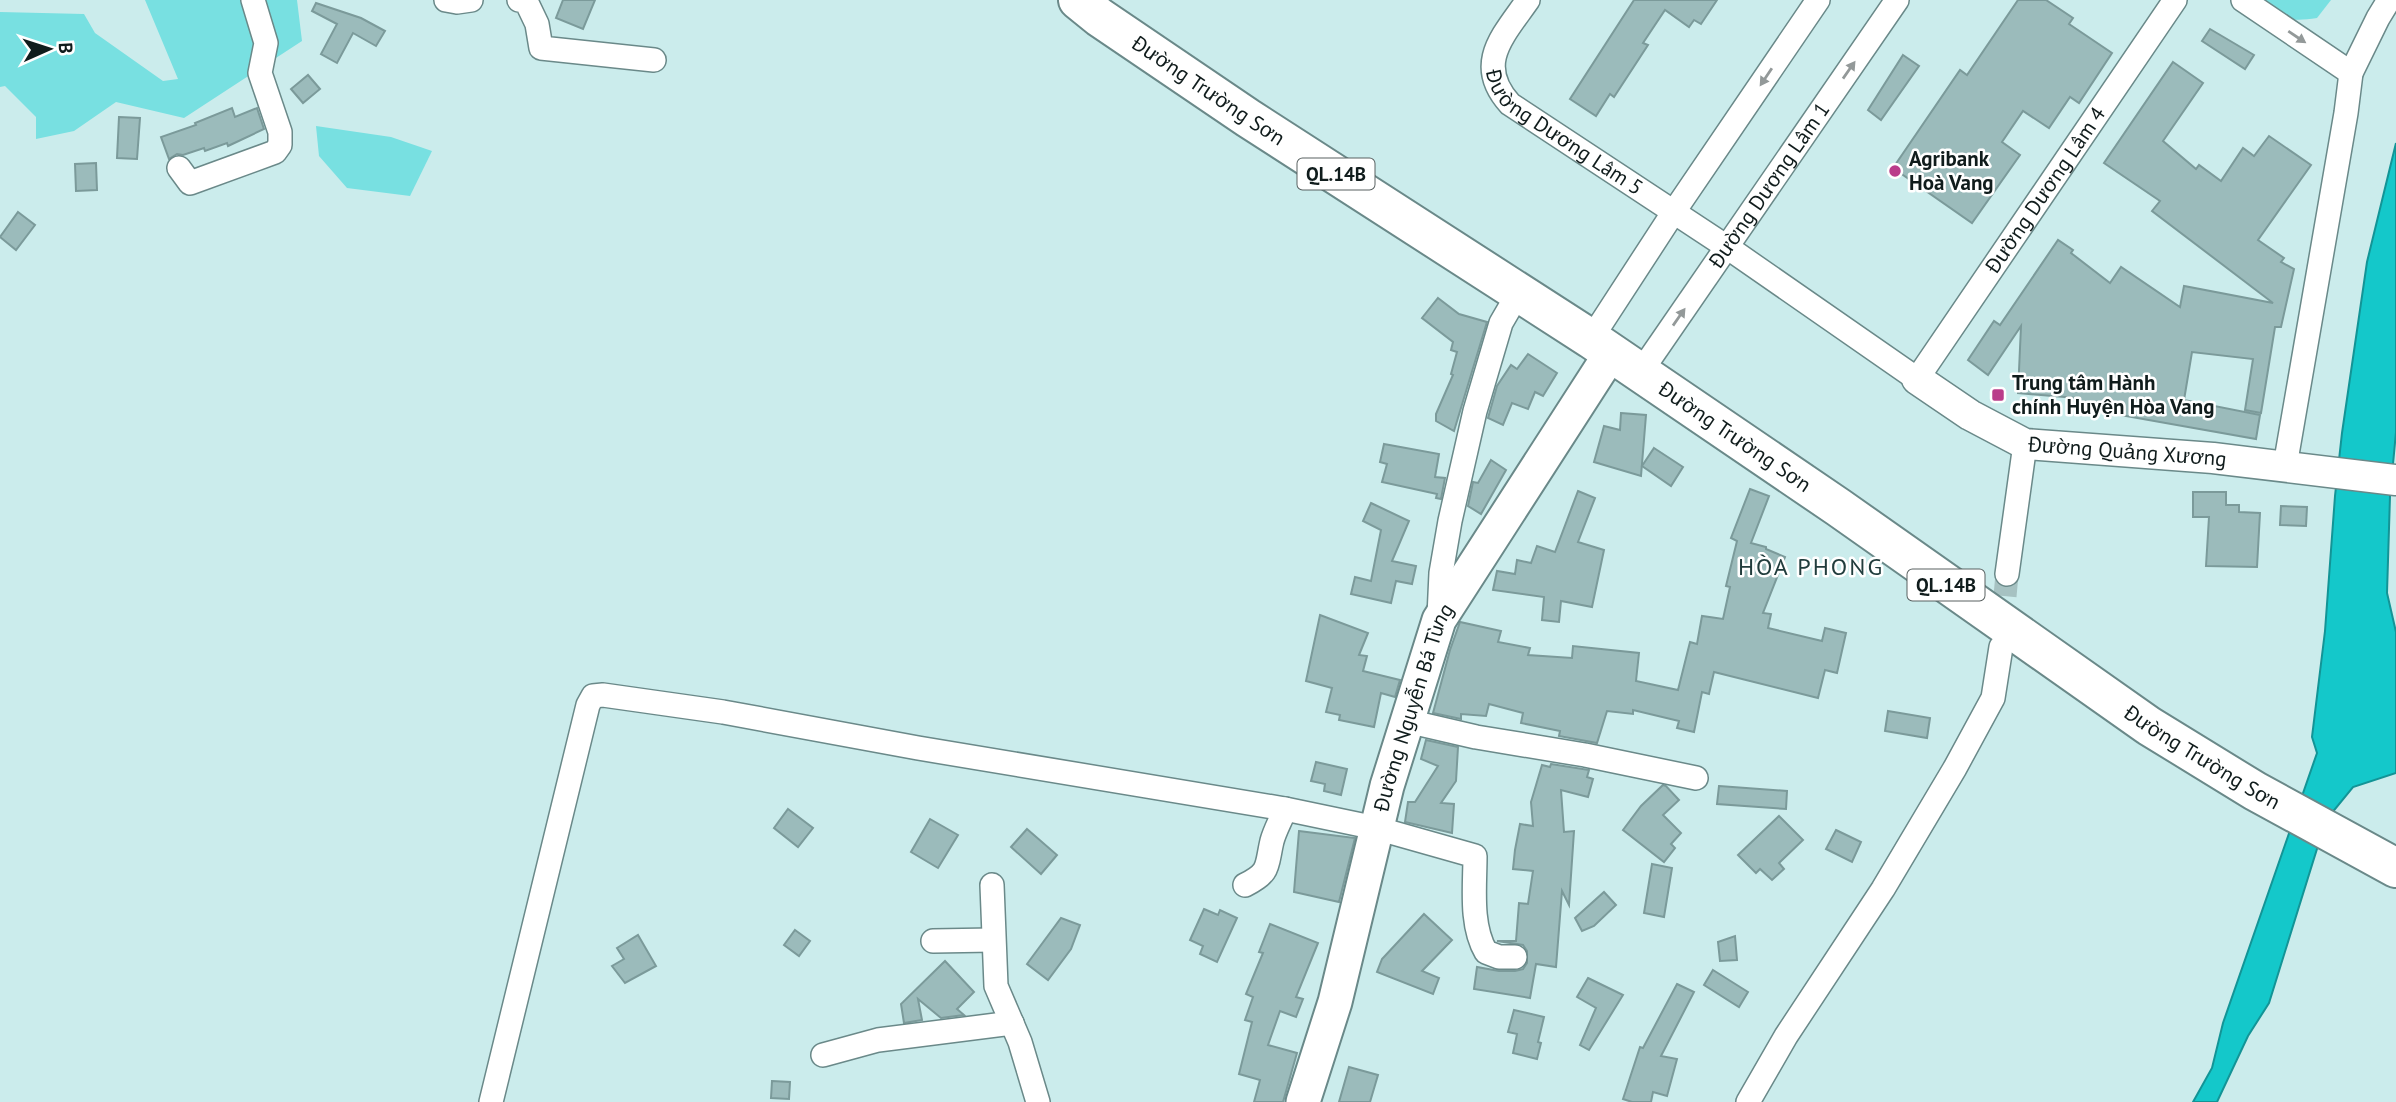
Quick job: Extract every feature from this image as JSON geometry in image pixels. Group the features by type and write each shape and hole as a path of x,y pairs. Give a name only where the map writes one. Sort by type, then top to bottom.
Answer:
{"highway":[{"name":"Đường Trường Sơn","path":"1081,2 1248,118 1614,355 1838,507 2149,726 2255,791 2393,867"}],"main road":[{"name":"Đường Nguyễn Bá Tùng","path":"1303,1102 1335,1002 1376,828 1439,621 1614,355"}],"street":[{"path":"179,168 190,183 275,152 280,145 281,132 260,73 266,43 253,0"},
{"path":"446,0 471,0"},
{"path":"519,0 526,1 537,24 541,48 654,60"},
{"name":"Đường Dương Lâm 5","path":"1528,0 1500,40 1492,65 1497,89 1510,104 1727,247 1917,379"},
{"path":"1614,355 1673,213 1818,0"},
{"name":"Đường Dương Lâm 1","path":"1614,355 1727,247 1897,0"},
{"name":"Đường Dương Lâm 4","path":"1917,379 2175,0"},
{"path":"2243,0 2351,73"},
{"path":"2285,466 2351,73 2389,0"},
{"path":"1439,621 1441,573 1475,411 1501,323 1519,292"},
{"name":"Đường Quảng Xương","path":"1917,379 1970,415 2025,444 2199,457 2396,480"},
{"path":"2007,574 2025,444"},
{"path":"1748,1102 1786,1036 1883,889 1955,768 1993,698 2001,647"},
{"path":"491,1102 565,790 588,705 593,696 603,695 723,712 918,748 1285,809 1376,828 1475,856 1475,912 1483,947 1486,953 1499,957 1515,957"},
{"path":"1407,722 1696,778"},
{"path":"1245,885 1262,876 1268,866 1272,840 1285,809"},
{"path":"992,885 996,986 1033,1078 1038,1102"},
{"path":"933,941 993,940"},
{"path":"823,1055 878,1040 1012,1023"}],"shaded area":[{"path":"145,0 297,0 302,41 184,118 116,102 74,131 36,139 36,117 5,86 0,87 0,12 84,14 95,33 163,81 178,79"},
{"path":"2251,0 2331,0 2317,18 2297,20 2275,14"},
{"path":"316,126 391,137 432,151 410,196 347,188 319,156"},
{"path":"2396,143 2396,432 2390,496 2387,593 2396,632 2396,773 2353,787 2326,820 2269,1003 2248,1036 2217,1102 2193,1102 2212,1068 2223,1023 2317,753 2312,737 2325,631 2342,433 2367,262"}],"building":[{"path":"563,0 595,0 583,29 556,18"},
{"path":"1634,0 1717,0 1701,24 1694,20 1689,27 1665,10 1643,43 1648,45 1614,97 1610,94 1596,116 1570,99"},
{"path":"2018,0 2046,0 2073,18 2069,24 2112,53 2079,103 2070,97 2049,128 2023,111 2002,142 2020,155 1972,223 1893,168 1960,70 1967,75"},
{"path":"316,3 361,18 385,31 376,46 353,33 337,63 321,54 337,24 312,11"},
{"path":"2210,29 2254,55 2245,69 2202,41"},
{"path":"1903,55 1919,66 1881,120 1868,110"},
{"path":"2173,62 2203,83 2163,141 2196,169 2199,165 2221,181 2243,148 2254,156 2269,136 2311,165 2258,240 2284,258 2281,262 2294,269 2281,327 2275,327 2261,413 2245,410 2253,359 2192,352 2184,400 2260,415 2256,439 2075,407 2076,398 2018,393 2021,326 1988,375 1968,360 1994,321 2000,325 2058,240 2110,283 2121,267 2180,307 2184,286 2273,303 2152,211 2160,201 2104,163"},
{"path":"308,75 320,89 303,103 291,89"},
{"path":"232,108 235,117 257,108 264,129 228,146 227,143 205,151 204,148 183,155 177,154 169,159 161,137 196,125 195,123"},
{"path":"119,117 140,118 137,159 117,158"},
{"path":"96,163 97,190 76,191 75,164"},
{"path":"18,212 35,225 16,250 0,237"},
{"path":"1438,298 1459,314 1487,322 1454,431 1436,421 1436,414 1453,375 1451,374 1457,352 1451,350 1453,342 1422,318"},
{"path":"1528,354 1557,373 1543,396 1535,392 1528,409 1512,403 1503,425 1488,418 1497,386 1511,365 1517,369"},
{"path":"1621,413 1646,415 1641,476 1594,462 1604,426 1620,430"},
{"path":"1384,444 1439,454 1435,477 1445,478 1441,499 1436,498 1437,494 1382,482 1387,464 1380,462"},
{"path":"1654,448 1683,467 1671,486 1642,466"},
{"path":"1491,460 1506,470 1481,514 1468,506 1473,482 1478,483"},
{"path":"1750,489 1769,496 1751,543 1785,557 1763,613 1771,614 1768,628 1822,641 1825,628 1846,633 1837,673 1825,670 1818,698 1714,672 1709,694 1702,692 1694,732 1677,728 1679,721 1633,710 1633,714 1607,711 1597,743 1559,736 1560,731 1521,723 1523,713 1489,704 1486,716 1461,714 1461,719 1433,713 1460,622 1501,631 1498,642 1530,648 1528,655 1572,658 1573,646 1639,653 1636,681 1678,690 1690,642 1697,644 1702,616 1723,619 1730,587 1726,586 1737,541 1731,538"},
{"path":"1578,491 1595,498 1578,542 1604,550 1592,607 1561,601 1559,622 1542,620 1544,597 1493,590 1497,571 1515,574 1517,560 1531,563 1537,546 1555,552"},
{"path":"2193,492 2226,492 2226,505 2239,505 2239,512 2260,513 2257,567 2206,566 2209,517 2193,517"},
{"path":"1371,503 1409,521 1392,561 1416,566 1412,584 1396,581 1391,603 1351,594 1355,577 1371,581 1381,530 1363,521"},
{"path":"2281,506 2307,507 2306,526 2280,525"},
{"path":"1320,615 1368,633 1359,655 1367,656 1363,671 1400,680 1395,697 1381,693 1374,727 1339,720 1340,715 1326,712 1332,688 1306,681"},
{"path":"1888,711 1930,718 1927,738 1885,731"},
{"path":"1426,740 1458,747 1456,781 1441,803 1454,804 1452,833 1405,822 1408,802 1415,802 1438,766 1421,759"},
{"path":"1316,762 1347,769 1341,795 1324,791 1325,784 1311,781"},
{"path":"1551,764 1589,770 1587,777 1593,779 1588,797 1561,790 1564,832 1574,831 1569,905 1562,891 1556,967 1536,964 1530,998 1474,989 1477,967 1515,971 1523,969 1527,963 1527,951 1523,945 1497,941 1516,941 1519,903 1528,904 1533,871 1513,869 1515,850 1520,824 1533,826 1531,802 1542,765 1550,767"},
{"path":"1663,785 1679,800 1663,815 1681,833 1671,844 1675,848 1664,862 1623,830 1641,806"},
{"path":"1719,786 1787,791 1786,809 1717,804"},
{"path":"788,809 813,828 798,847 774,828"},
{"path":"1779,816 1803,840 1779,863 1784,869 1772,880 1760,869 1756,873 1738,855"},
{"path":"930,819 958,835 938,868 911,852"},
{"path":"1027,829 1057,855 1041,874 1011,847"},
{"path":"1836,830 1861,842 1852,862 1826,849"},
{"path":"1299,831 1355,838 1339,902 1294,892"},
{"path":"1652,864 1672,868 1664,917 1644,913"},
{"path":"1604,892 1616,905 1594,926 1582,931 1575,918"},
{"path":"1204,909 1218,915 1220,910 1237,918 1217,962 1200,954 1203,946 1190,940"},
{"path":"1424,914 1452,940 1422,971 1439,978 1433,994 1377,972 1382,959"},
{"path":"1061,918 1080,925 1071,949 1048,980 1027,964"},
{"path":"1270,924 1318,943 1296,997 1303,999 1296,1017 1280,1011 1268,1045 1297,1053 1283,1102 1254,1102 1260,1080 1239,1074 1252,1022 1245,1020 1253,997 1246,994 1263,953 1259,952"},
{"path":"795,930 810,941 799,956 784,945"},
{"path":"638,935 656,966 625,983 612,966 624,959 617,948"},
{"path":"1735,936 1737,960 1720,961 1718,942"},
{"path":"945,961 974,992 957,1009 964,1015 941,1018 918,999 922,1020 904,1023 901,1004"},
{"path":"1713,970 1748,992 1739,1007 1704,985"},
{"path":"1588,978 1623,995 1589,1050 1580,1045 1596,1008 1577,997"},
{"path":"1677,984 1694,992 1661,1056 1677,1059 1667,1096 1653,1092 1651,1102 1623,1099 1640,1047 1643,1048"},
{"path":"1514,1010 1544,1017 1537,1059 1513,1053 1517,1034 1508,1032"},
{"path":"1349,1067 1378,1075 1370,1102 1339,1102"},
{"path":"772,1081 790,1082 789,1099 771,1098"}],"tunnel":[{"path":"2002,630 2007,574"}],"place":[{"name":"Agribank Hoà Vang","path":"1895,171"},
{"name":"Trung tâm Hành chính Huyện Hòa Vang","path":"1998,395"}],"district":[{"name":"HÒA PHONG","path":"1811,567"}]}
